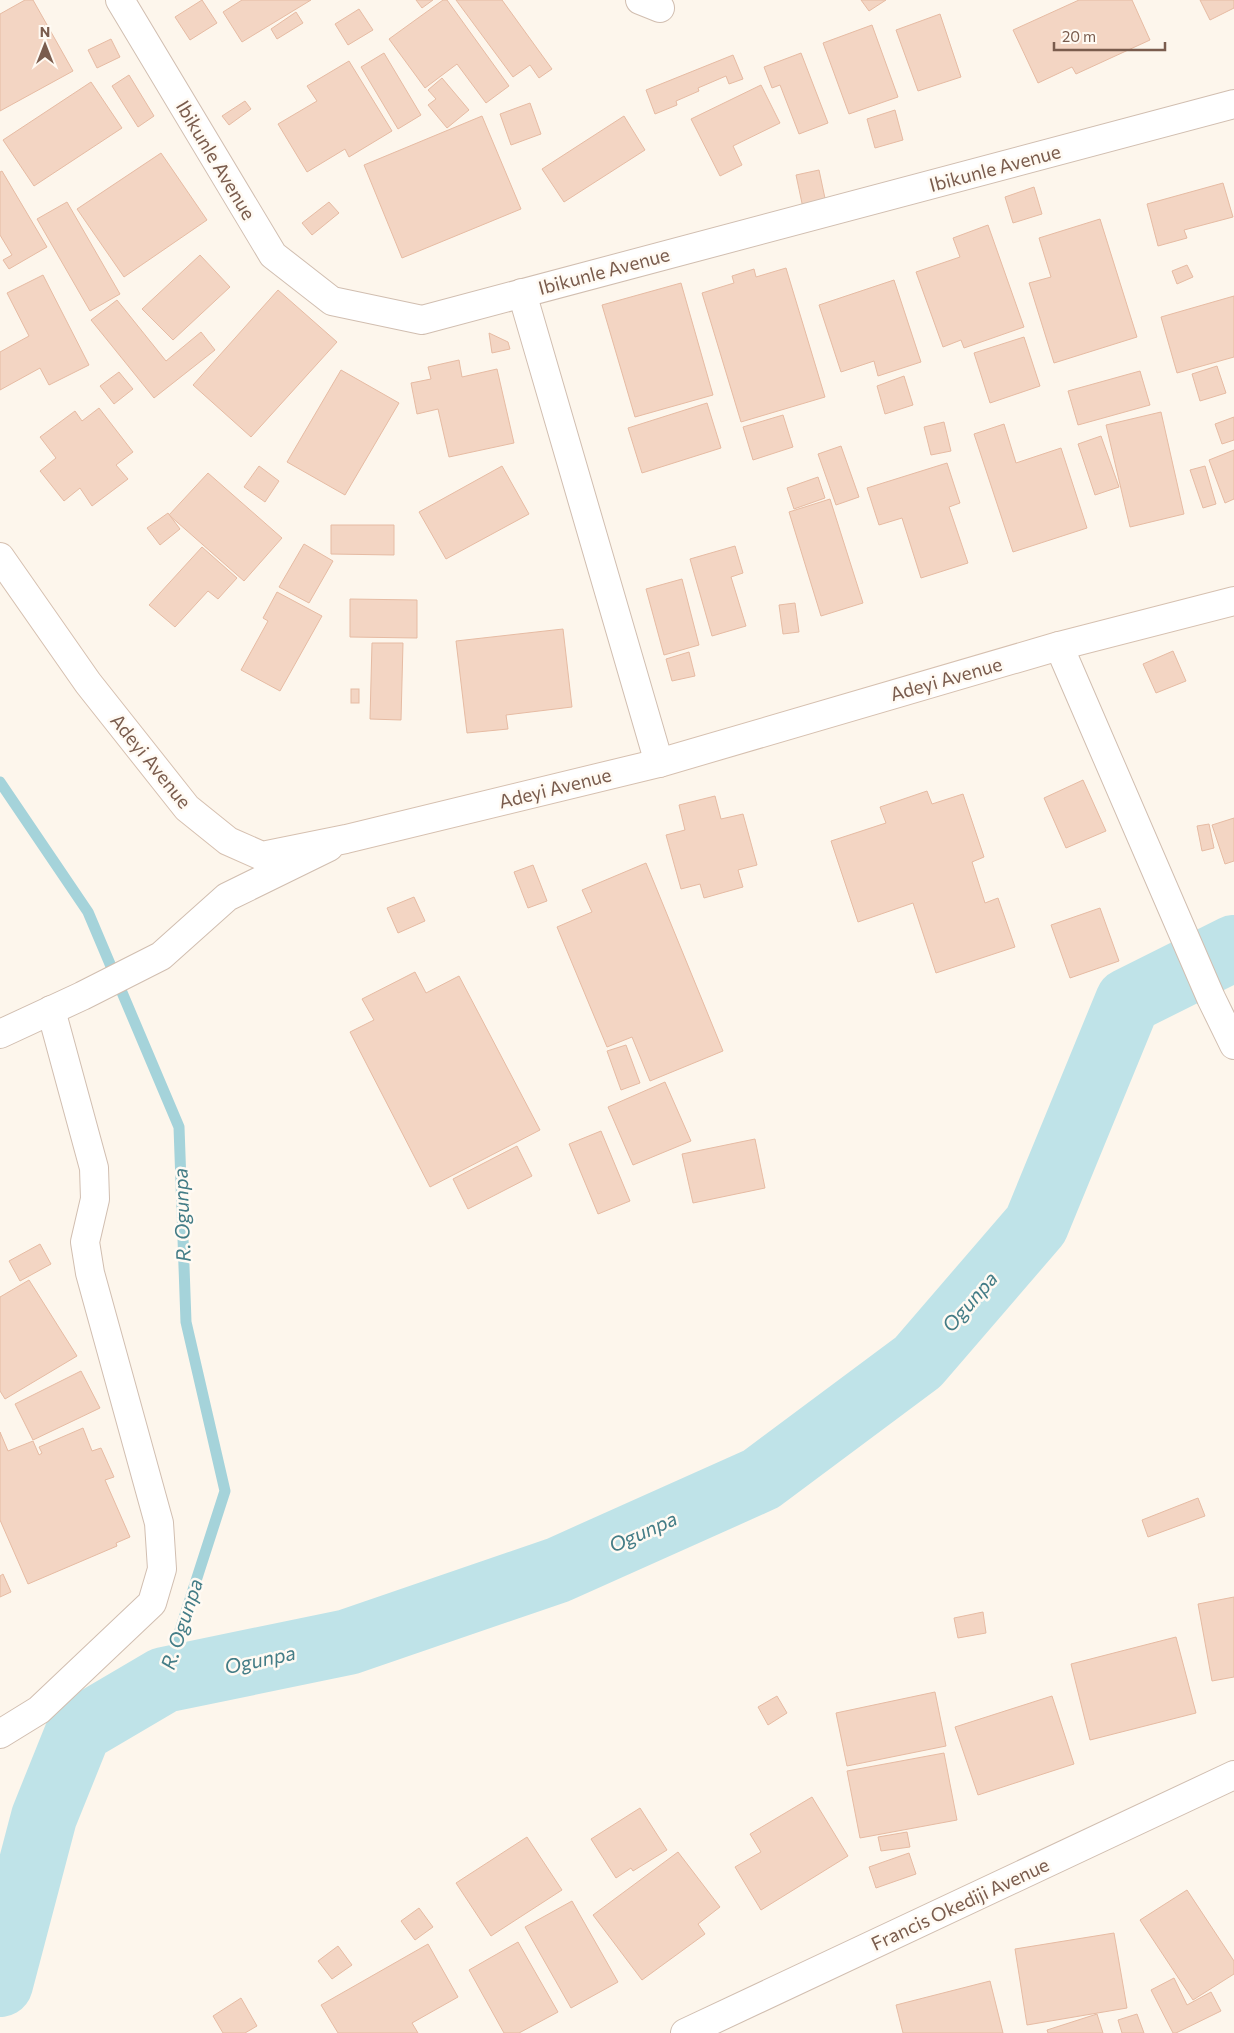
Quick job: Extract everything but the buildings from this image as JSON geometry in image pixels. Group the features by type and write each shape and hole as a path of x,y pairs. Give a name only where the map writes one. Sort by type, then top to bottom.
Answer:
{"street":[{"name":"Ibikunle Avenue","path":"120,0 272,255 332,301 422,320 1234,106"},
{"path":"522,293 659,762"},
{"name":"Adeyi Avenue","path":"0,558 88,683 187,808 228,842 262,856 346,839 659,762 1059,646 1234,601"},
{"path":"1059,646 1211,998 1234,1046"},
{"path":"0,1034 82,996 161,956 227,896 346,839"},
{"path":"0,1734 39,1710 152,1603 162,1569 159,1523 90,1273 85,1242 95,1199 94,1168 52,1010"},
{"name":"Francis Okediji Avenue","path":"685,2033 1234,1775"}],"waterway":[{"name":"R. Ogunpa","path":"0,782 88,912 179,1127 186,1322 225,1491 164,1680"},
{"name":"Ogunpa","path":"0,1984 44,1817 79,1730 164,1680 348,1642 558,1570 761,1479 918,1362 1036,1225 1128,1001 1234,948"}]}
